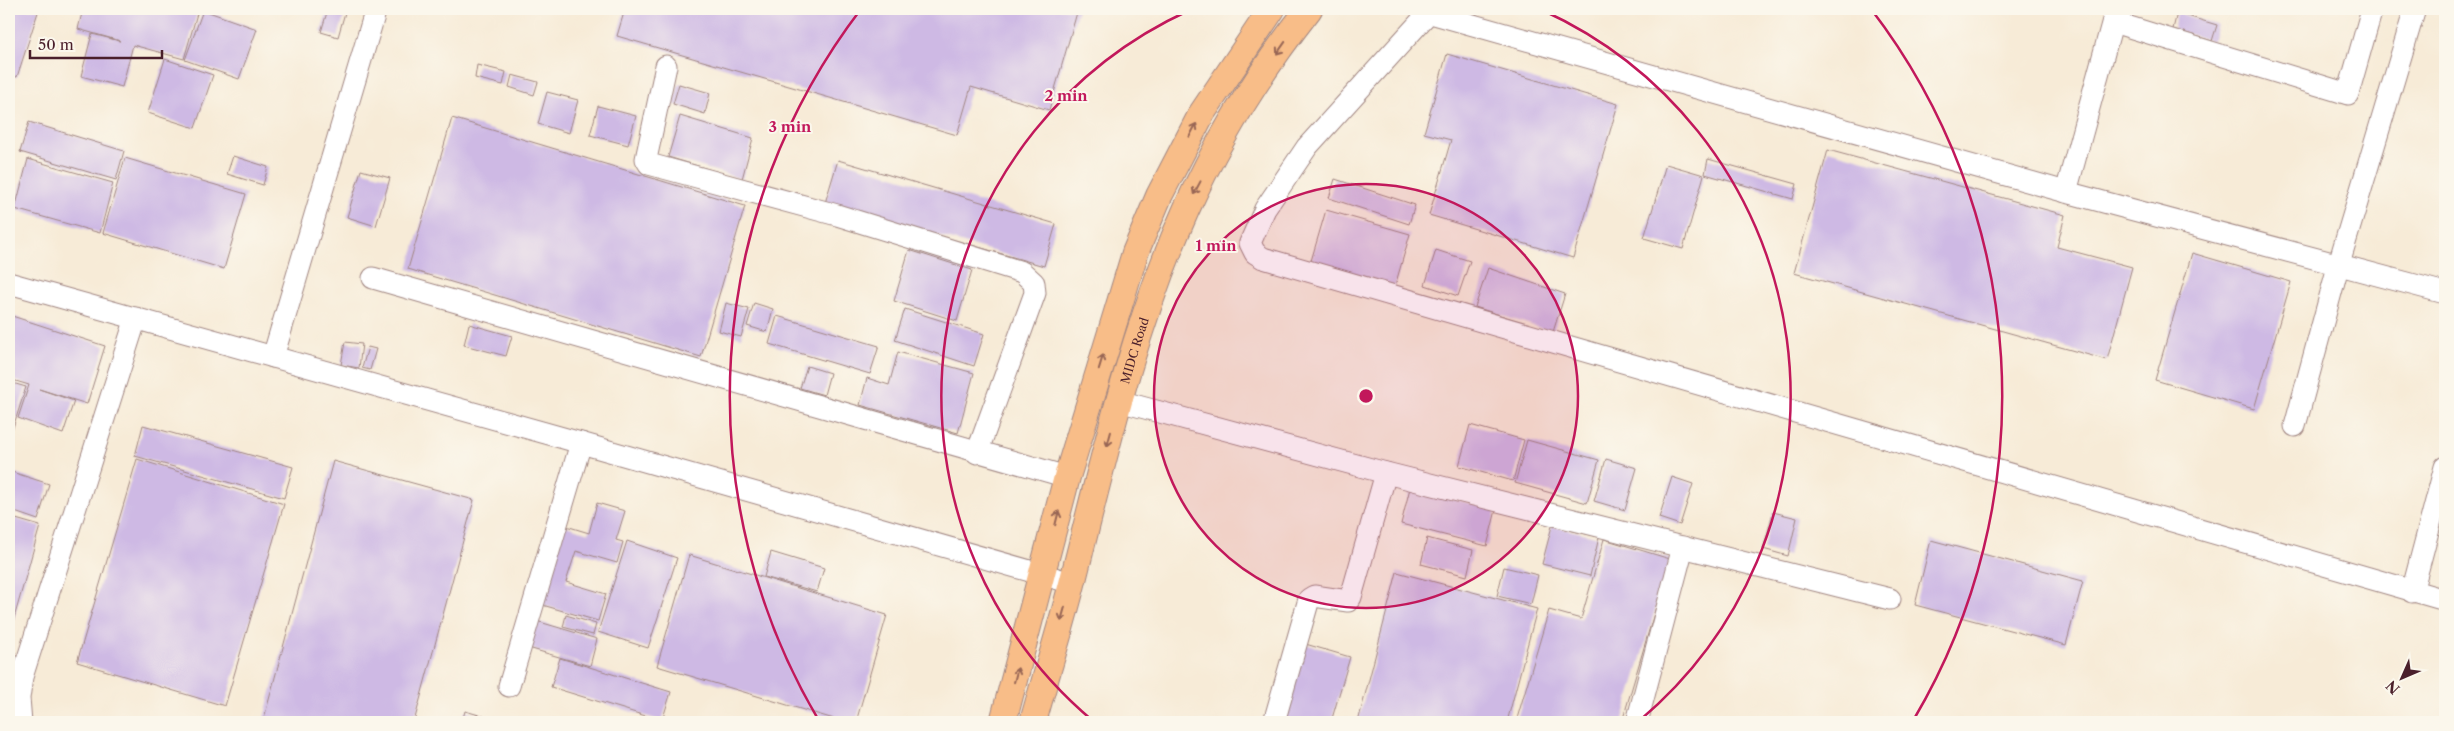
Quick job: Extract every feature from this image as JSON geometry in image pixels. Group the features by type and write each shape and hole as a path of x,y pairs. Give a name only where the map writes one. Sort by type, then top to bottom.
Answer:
{"main road":[{"path":"1003,722 1067,477 1135,253 1159,196 1202,113 1272,9"},
{"name":"MIDC Road","path":"1033,722 1072,583 1119,401 1164,264 1186,209 1228,129 1276,54 1309,9"}],"street":[{"path":"273,357 376,9"},
{"path":"2066,192 2115,15 2348,94 2372,9"},
{"path":"2295,426 2339,263 2415,9"},
{"path":"2445,294 2339,263 2066,192 1430,11 1307,147 1265,209 1250,243 1255,253 1263,258 2445,600"},
{"path":"666,66 646,159 649,164 837,215 1013,269 1022,272 1034,283 1035,293 977,452"},
{"path":"373,278 1067,477"},
{"path":"9,283 1072,583"},
{"path":"21,722 15,674 136,318"},
{"path":"1119,401 1386,472 1890,599"},
{"path":"509,686 581,443"},
{"path":"1274,722 1309,599 1314,596 1348,601 1351,597 1386,472"},
{"path":"2412,592 2444,477"},
{"path":"1637,722 1683,547"}],"building":[{"path":"9,9 39,9 17,77 9,75"},
{"path":"83,9 198,10 184,59 133,45 122,87 81,76 92,34 120,41 78,29"},
{"path":"328,9 346,9 338,37 321,32"},
{"path":"625,9 1078,9 1049,110 971,87 957,135 617,36"},
{"path":"203,10 257,29 239,79 185,60"},
{"path":"2177,13 2217,25 2212,41 2173,29"},
{"path":"1447,54 1618,104 1573,258 1429,215 1451,140 1424,133"},
{"path":"165,59 213,75 195,128 148,113"},
{"path":"477,65 506,72 503,85 475,78"},
{"path":"512,75 538,82 534,95 509,87"},
{"path":"679,84 710,93 705,114 673,104"},
{"path":"547,92 578,100 569,133 538,124"},
{"path":"598,106 636,116 628,145 590,135"},
{"path":"680,116 753,138 742,179 668,157"},
{"path":"452,118 745,206 701,357 408,269"},
{"path":"29,122 124,151 116,180 20,152"},
{"path":"1828,150 2065,215 2057,247 2132,267 2107,360 1794,273"},
{"path":"233,156 268,167 263,185 227,174"},
{"path":"125,158 246,194 224,269 103,233"},
{"path":"28,159 113,183 100,233 15,209"},
{"path":"1708,159 1797,184 1793,199 1705,174"},
{"path":"838,160 1056,224 1044,266 825,203"},
{"path":"1666,164 1704,175 1683,249 1644,238"},
{"path":"361,170 390,178 376,226 347,217"},
{"path":"1335,179 1415,205 1409,224 1329,198"},
{"path":"1326,210 1410,234 1395,286 1311,261"},
{"path":"909,250 972,270 957,321 894,301"},
{"path":"1436,250 1470,261 1458,296 1425,285"},
{"path":"2192,253 2291,282 2254,409 2155,380"},
{"path":"1488,268 1565,294 1553,332 1475,307"},
{"path":"726,303 749,309 741,337 719,331"},
{"path":"754,303 773,309 767,332 747,326"},
{"path":"905,309 984,334 974,366 895,340"},
{"path":"9,315 105,346 87,404 39,389 74,401 63,434 18,418 29,385 9,379"},
{"path":"777,316 879,346 870,374 769,344"},
{"path":"469,324 512,336 506,356 464,345"},
{"path":"345,342 362,344 359,368 341,365"},
{"path":"368,347 376,349 370,370 362,368"},
{"path":"898,352 974,373 958,433 860,405 867,378 889,385"},
{"path":"807,366 830,373 824,395 800,388"},
{"path":"9,382 26,387 9,440"},
{"path":"143,425 293,467 284,498 135,456"},
{"path":"1470,425 1524,440 1513,481 1459,466"},
{"path":"1527,440 1599,460 1587,503 1515,483"},
{"path":"137,459 284,504 225,706 77,662"},
{"path":"1606,459 1637,468 1625,510 1594,501"},
{"path":"333,461 474,500 414,722 263,722"},
{"path":"9,471 49,484 38,520 9,510"},
{"path":"1672,477 1693,484 1680,525 1659,518"},
{"path":"1410,488 1496,510 1487,546 1401,524"},
{"path":"597,503 625,511 616,540 623,542 617,563 576,551 566,582 606,594 598,621 539,604 563,525 589,533"},
{"path":"1773,512 1797,518 1788,556 1763,549"},
{"path":"9,517 40,526 9,636"},
{"path":"1552,526 1599,537 1590,576 1542,564"},
{"path":"1427,538 1473,550 1467,576 1421,564"},
{"path":"1604,539 1670,559 1622,722 1516,722 1549,610 1581,619"},
{"path":"1931,540 2083,581 2066,645 1915,605"},
{"path":"627,541 677,558 648,648 598,632"},
{"path":"771,552 824,568 817,592 764,577"},
{"path":"689,555 887,615 856,722 844,722 657,666"},
{"path":"1504,567 1538,575 1531,604 1497,596"},
{"path":"1397,572 1537,609 1507,722 1358,722"},
{"path":"566,615 596,624 593,635 563,627"},
{"path":"533,620 597,639 590,666 525,647"},
{"path":"1302,643 1350,657 1331,722 1279,722"},
{"path":"560,658 671,692 662,721 551,687"},
{"path":"465,711 504,722 462,722"}]}
